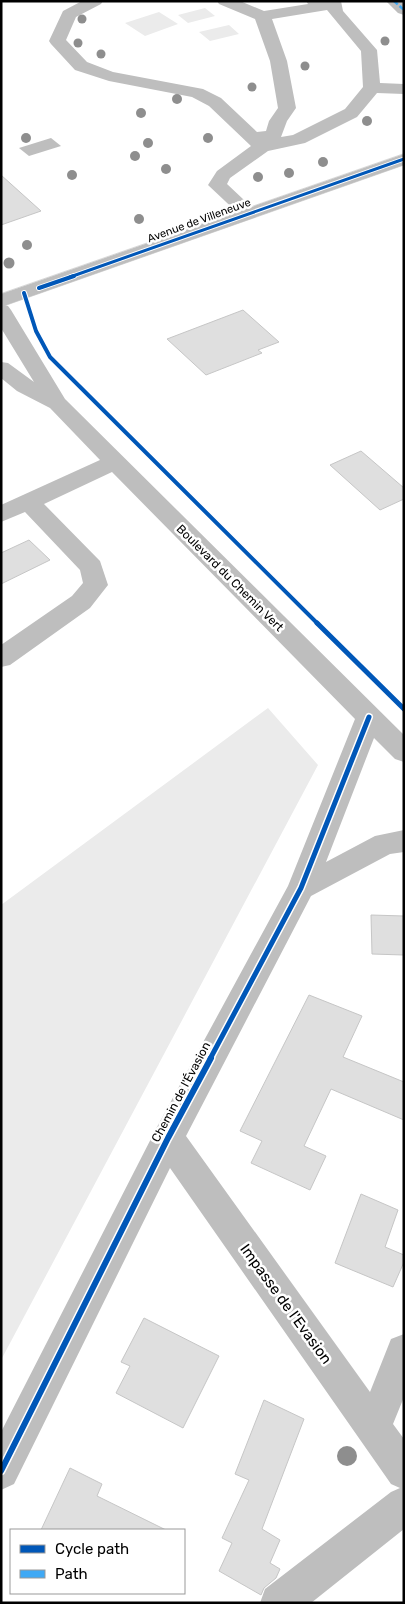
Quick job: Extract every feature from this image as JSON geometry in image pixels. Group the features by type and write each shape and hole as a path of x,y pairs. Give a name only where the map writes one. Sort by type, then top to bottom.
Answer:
{"street":[{"path":"94,1 69,14 57,41 81,66 109,76 197,93 215,102 258,142 299,139 351,113 372,88 369,50 327,5 262,16 225,1"},
{"path":"394,1 404,10"},
{"path":"249,213 217,185 223,175 258,142 274,135 278,121 288,108 284,83 269,30 262,16"},
{"path":"109,76 137,66"},
{"path":"372,88 404,89"},
{"name":"Avenue de Villeneuve","path":"1,301 404,158"},
{"name":"Boulevard du Chemin Vert","path":"1,310 56,403 384,722 404,752"},
{"name":"Boulevard du Chemin Vert","path":"1,368 25,386 56,403"},
{"path":"1,514 115,462"},
{"path":"1,658 81,602 96,585 91,567 28,501"},
{"name":"Chemin de l'Évasion","path":"1,1471 168,1138 301,888 384,722"},
{"path":"301,888 385,844 404,842"},
{"name":"Impasse de l'Evasion","path":"168,1138 374,1426 404,1471"},
{"path":"374,1426 404,1352"},
{"path":"278,1603 404,1505"}],"shaded area":[{"path":"205,8 215,16 188,23 178,15"},
{"path":"159,12 178,24 145,36 125,23"},
{"path":"229,25 239,34 210,41 199,32"},
{"path":"51,138 61,146 29,156 19,148"},
{"path":"268,708 318,765 1,1360 1,905"}],"building":[{"path":"1,175 41,211 1,225"},
{"path":"243,310 279,342 258,350 262,353 206,375 167,339"},
{"path":"361,451 404,488 404,499 380,510 330,465"},
{"path":"29,540 50,560 1,584 1,553"},
{"path":"371,915 404,916 404,955 372,954"},
{"path":"309,995 362,1016 343,1057 404,1082 404,1120 331,1089 304,1146 326,1156 310,1190 251,1163 262,1141 240,1131"},
{"path":"361,1194 398,1210 385,1247 404,1255 404,1262 393,1287 335,1263"},
{"path":"144,1318 219,1356 183,1428 116,1393 130,1366 121,1362"},
{"path":"264,1400 304,1419 262,1529 280,1540 270,1563 280,1569 276,1578 264,1588 261,1595 219,1571 232,1543 222,1538 249,1480 235,1474"},
{"path":"70,1468 102,1484 97,1496 164,1529 41,1529"}],"marked path":[{"path":"394,1 404,10"}],"cycle path":[{"path":"39,288 404,159"},
{"path":"24,293 36,331 50,357 404,709"},
{"path":"1,1471 168,1138 301,888 369,717"}]}
